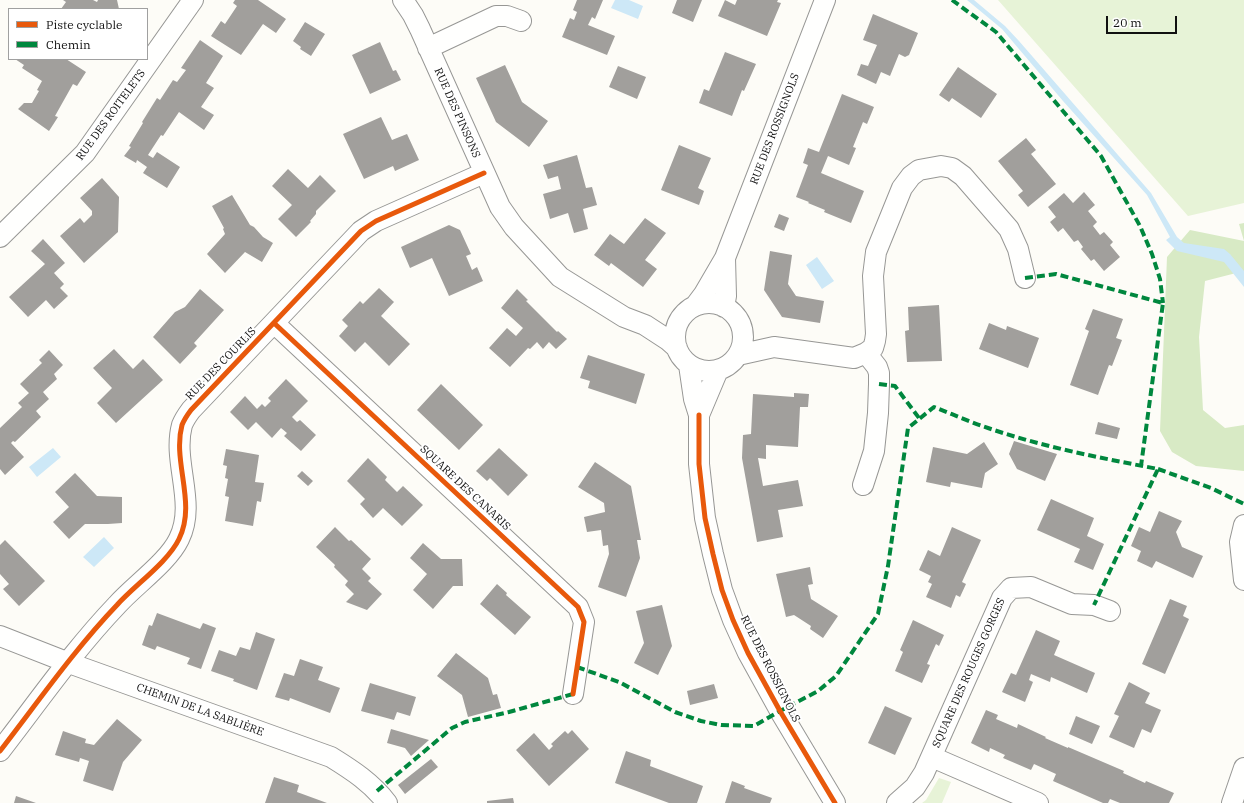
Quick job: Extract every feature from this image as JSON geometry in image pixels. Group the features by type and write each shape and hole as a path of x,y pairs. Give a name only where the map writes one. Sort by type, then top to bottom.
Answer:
{"street":[{"name":"RUE DES ROITELETS","path":"0,237 85,153 193,0"},
{"name":"RUE DES PINSONS","path":"403,0 413,15 500,207 514,227 560,277 624,317 645,325 677,348"},
{"name":"RUE DES ROSSIGNOLS","path":"695,306 704,294 725,258 825,0"},
{"path":"428,48 496,16 507,16 521,21"},
{"path":"738,355 774,347 847,358 859,357 866,354 873,348 876,334 873,276 876,252 902,188 911,176 919,170 941,166 952,168 962,176 1009,229 1018,249 1026,278"},
{"name":"RUE DES COURLIS","path":"0,751 75,652 117,604 169,554 179,538 185,520 186,502 179,443 182,424 191,410 361,231 376,221 484,173"},
{"name":"RUE DES ROSSIGNOLS","path":"724,307 726,296 725,258"},
{"path":"705,303 715,303 724,307 735,316 742,328 742,346 738,355 726,367 718,370 698,370 689,365 682,358 677,348 675,338 679,320 686,312 695,306 705,303"},
{"name":"RUE DES PINSONS","path":"645,325 679,320"},
{"name":"SQUARE DES CANARIS","path":"274,323 578,607 584,622 573,694"},
{"path":"742,328 774,347"},
{"path":"863,484 874,451 879,384 879,373 877,367 866,354"},
{"name":"RUE DES ROSSIGNOLS","path":"689,365 694,399 699,415 699,464 705,518 722,590 733,620 748,653 780,711 835,803"},
{"name":"RUE DES ROSSIGNOLS","path":"699,415 718,370"},
{"path":"1244,525 1240,542 1244,580"},
{"name":"SQUARE DES ROUGES GORGES","path":"897,803 915,787 924,773 1002,598 1011,588 1031,587 1072,604 1094,605 1110,611"},
{"name":"CHEMIN DE LA SABLIÈRE","path":"0,636 68,663 331,757 356,772 379,792 387,803"},
{"path":"932,757 1038,803"},
{"path":"1232,803 1244,768"}],"green space":[{"path":"998,0 1244,0 1244,203 1188,216"},
{"path":"1244,223 1244,241 1239,224"},
{"path":"1190,230 1244,241 1244,271 1205,281 1199,337 1203,410 1225,428 1244,425 1244,471 1196,466 1172,452 1160,431 1167,257"},
{"path":"939,778 951,782 942,803 922,803 926,800"}],"water":[{"path":"615,0 629,0 643,6 638,19 611,8"},
{"path":"967,0 974,0 1005,26 1019,41 1151,193 1177,237 1184,243 1224,249 1244,271 1244,287 1224,262 1177,251 1166,240 1170,237 1147,195 1063,101 1002,29"},
{"path":"817,257 834,281 822,289 806,265"},
{"path":"53,448 61,457 37,477 29,467"},
{"path":"104,537 114,548 94,567 83,557"}],"building":[{"path":"63,0 93,0 97,2 98,0 117,0 119,8 62,8 66,2"},
{"path":"235,0 258,0 286,19 276,33 263,24 241,55 211,36 221,21 225,24 237,6 233,3"},
{"path":"577,0 603,0 595,19 592,17 588,25 615,36 607,55 562,37 570,18 574,20 577,12 573,10"},
{"path":"677,0 702,0 693,22 672,13"},
{"path":"725,0 735,5 737,0 778,0 777,2 781,3 767,36 718,16"},
{"path":"873,14 918,33 909,55 905,57 899,54 890,76 881,72 876,84 857,75 861,64 868,66 877,45 863,40"},
{"path":"305,22 325,34 311,56 300,49 301,47 293,41"},
{"path":"200,40 223,56 206,83 214,88 201,107 214,115 204,130 179,112 148,155 153,158 157,152 180,167 167,188 143,173 147,167 137,160 136,163 124,156 131,147 129,146 157,98 160,100 173,80 177,82 186,70 181,68"},
{"path":"380,42 393,71 396,70 401,80 370,94 352,55"},
{"path":"725,52 756,64 744,91 742,90 732,116 699,103 704,89 709,91"},
{"path":"16,60 68,60 86,72 77,86 73,84 55,116 58,117 49,131 18,109 24,103 32,103 39,91 37,90 42,81 22,68 24,65"},
{"path":"505,65 522,102 548,121 529,147 496,122 476,78"},
{"path":"618,66 646,77 637,99 609,87"},
{"path":"958,67 997,94 981,118 952,98 949,102 939,95"},
{"path":"842,94 874,107 867,124 863,122 853,147 856,148 849,165 828,156 821,173 864,191 851,223 824,212 825,210 796,197 808,165 803,163 808,148 819,152"},
{"path":"381,117 392,140 407,134 419,160 395,171 393,166 364,179 343,134"},
{"path":"1026,138 1036,150 1031,154 1056,184 1028,207 1018,195 1023,191 998,161"},
{"path":"679,145 711,158 698,188 704,191 699,205 661,190"},
{"path":"577,155 586,188 592,187 597,205 583,209 588,229 574,233 568,213 550,219 543,194 561,189 558,176 548,179 543,165"},
{"path":"288,169 308,188 320,175 336,191 316,211 316,214 310,221 311,222 296,237 278,219 292,205 272,186"},
{"path":"102,178 119,197 118,232 84,263 60,236 80,218 84,223 92,215 92,211 80,198"},
{"path":"1084,192 1095,205 1088,211 1097,222 1093,226 1100,235 1104,232 1113,242 1110,245 1120,257 1104,271 1094,259 1091,261 1081,249 1083,247 1078,240 1074,242 1063,228 1058,232 1050,222 1056,217 1048,207 1064,193 1073,203"},
{"path":"232,195 250,225 254,227 263,237 273,243 262,262 245,252 225,273 207,254 225,234 224,228 212,206"},
{"path":"779,214 789,218 784,231 774,227"},
{"path":"645,218 666,233 645,260 657,269 643,287 611,263 609,266 594,255 610,234 624,244"},
{"path":"449,225 460,230 471,254 466,256 472,270 477,267 483,281 449,296 432,258 410,268 401,247"},
{"path":"43,239 65,263 54,273 64,284 60,288 68,296 54,309 46,300 28,317 9,297 45,264 31,251"},
{"path":"770,251 792,255 788,284 796,296 824,301 820,323 782,317 764,290"},
{"path":"379,288 394,302 381,316 410,344 389,366 365,342 355,352 339,336 348,326 342,320 360,301 363,304"},
{"path":"200,289 224,310 194,343 197,346 180,364 153,337 175,312 185,307"},
{"path":"517,289 528,300 526,301 557,332 558,331 567,339 556,349 549,342 543,349 537,342 530,349 528,348 510,367 489,348 507,328 516,336 523,328 501,308"},
{"path":"939,305 942,361 907,362 905,331 909,330 908,307"},
{"path":"1093,309 1123,319 1116,338 1122,340 1112,366 1109,365 1098,395 1070,385 1089,331 1085,329"},
{"path":"989,323 1006,330 1007,326 1039,338 1028,368 979,349"},
{"path":"114,349 133,369 143,359 163,380 116,423 97,403 112,388 93,368"},
{"path":"49,350 63,365 54,374 57,379 43,392 49,399 36,411 41,417 15,442 13,441 11,443 24,457 5,475 0,469 0,428 22,407 18,403 29,393 20,384 42,363 39,360"},
{"path":"588,355 645,374 636,404 588,388 590,381 580,378"},
{"path":"286,379 308,401 292,417 297,422 300,420 316,435 301,451 284,436 287,433 281,428 272,438 256,422 248,430 230,412 245,396 257,409 262,404 265,407 271,401 268,398"},
{"path":"441,384 483,425 459,450 417,410"},
{"path":"794,393 809,394 808,407 800,407 798,447 766,445 766,459 758,458 763,486 798,480 803,506 778,510 783,537 757,542 742,458 743,435 751,434 753,394 794,397"},
{"path":"1098,422 1120,428 1117,439 1095,434"},
{"path":"1014,441 1057,454 1045,481 1017,469 1009,454"},
{"path":"984,442 998,464 985,473 982,488 951,482 950,487 926,482 933,447 967,454"},
{"path":"499,448 528,475 508,496 490,478 487,481 476,471"},
{"path":"226,449 259,455 255,482 264,483 261,502 257,501 253,526 225,521 229,497 225,496 228,479 225,478 227,466 223,465"},
{"path":"368,458 387,477 385,480 397,492 403,486 423,505 402,526 383,508 373,518 360,504 365,499 347,481"},
{"path":"595,462 631,486 641,540 637,540 640,558 626,597 598,587 609,554 608,545 603,546 601,530 587,532 584,517 605,512 604,503 578,487"},
{"path":"302,471 313,481 308,486 297,476"},
{"path":"75,473 97,496 122,497 122,523 85,524 69,539 53,522 69,507 55,492"},
{"path":"1051,499 1094,518 1087,536 1104,544 1093,570 1074,562 1080,549 1037,530"},
{"path":"1159,511 1182,521 1176,532 1182,547 1203,556 1193,578 1156,561 1152,568 1137,561 1141,551 1131,546 1139,527 1150,532"},
{"path":"335,527 371,559 362,569 371,578 368,581 382,594 367,610 346,602 354,594 345,585 348,581 334,567 335,565 316,547"},
{"path":"952,527 981,540 962,582 966,584 960,597 956,595 951,608 926,597 932,584 928,582 931,576 919,570 928,550 940,556"},
{"path":"5,540 45,581 19,606 3,589 9,584 0,574 0,545"},
{"path":"423,543 441,559 462,559 463,586 453,586 433,609 413,590 427,574 410,558"},
{"path":"810,567 813,584 808,585 811,599 838,616 823,638 810,629 811,626 794,615 786,617 776,574"},
{"path":"497,584 507,593 506,595 531,617 515,635 480,604"},
{"path":"1170,599 1187,606 1183,616 1189,619 1165,674 1142,664"},
{"path":"662,605 672,646 658,675 634,663 644,643 636,611"},
{"path":"157,613 200,629 203,623 216,628 201,669 187,664 190,658 157,646 155,650 142,645 149,625 152,626"},
{"path":"913,620 944,635 939,646 936,644 927,664 930,665 922,683 895,671 903,652 900,650"},
{"path":"1036,630 1060,641 1054,655 1095,673 1087,693 1051,677 1050,682 1031,674 1029,680 1033,682 1025,702 1002,692 1011,673 1016,675"},
{"path":"256,632 275,639 257,690 233,681 234,679 211,671 219,650 236,656 240,647 250,650"},
{"path":"456,653 488,678 493,695 497,694 501,708 468,717 462,695 437,676"},
{"path":"300,659 323,667 318,680 340,688 330,713 290,698 289,701 275,697 284,673 294,676"},
{"path":"1129,682 1150,693 1145,703 1161,710 1151,733 1142,729 1134,748 1109,737 1119,716 1114,714"},
{"path":"370,683 416,697 410,716 397,712 394,720 361,711"},
{"path":"714,684 718,698 690,705 687,691"},
{"path":"885,706 912,718 895,755 868,743"},
{"path":"986,710 998,715 996,719 1017,728 1018,724 1046,737 1045,738 1124,771 1123,773 1145,783 1146,781 1174,793 1169,803 1120,803 1110,799 1108,803 1103,803 1053,781 1056,774 1034,764 1031,770 1003,758 1005,755 990,748 989,752 971,743"},
{"path":"1076,716 1100,726 1092,744 1069,734"},
{"path":"117,719 142,740 123,762 113,791 83,781 89,761 80,758 79,762 55,755 63,731 86,739 85,743 94,745"},
{"path":"391,729 429,740 411,756 405,748 387,743"},
{"path":"572,730 589,749 549,786 516,750 534,733 549,750 553,746 551,744 565,731 568,734"},
{"path":"626,751 651,760 650,766 703,786 697,803 669,803 615,783"},
{"path":"431,759 438,767 405,794 398,785"},
{"path":"274,777 299,785 297,792 327,803 265,803"},
{"path":"732,781 745,786 744,788 772,798 770,803 725,803"},
{"path":"16,796 36,803 14,803"},
{"path":"513,798 514,803 487,803 487,801"}],"marked path":[{"path":"952,0 996,32 1101,156 1140,226 1152,254 1160,279 1163,303"},
{"path":"1025,278 1056,274 1163,303 1141,466"},
{"path":"879,384 895,386 919,418"},
{"path":"577,667 619,682 675,712 701,721 721,725 754,726 818,691 836,676 878,614 888,566 908,428 934,407 981,426 1030,441 1158,469 1094,605"},
{"path":"1158,469 1211,488 1244,504"},
{"path":"377,791 452,728 465,722 509,712 573,694"}],"cycle path":[{"path":"0,751 57,676 101,622 124,597 159,565 174,548 184,525 186,511 180,439 182,425 191,410 361,231 376,221 484,173"},
{"path":"274,323 578,607 584,622 573,694"},
{"path":"699,415 699,464 705,518 722,590 733,620 748,653 780,711 835,803"}]}
